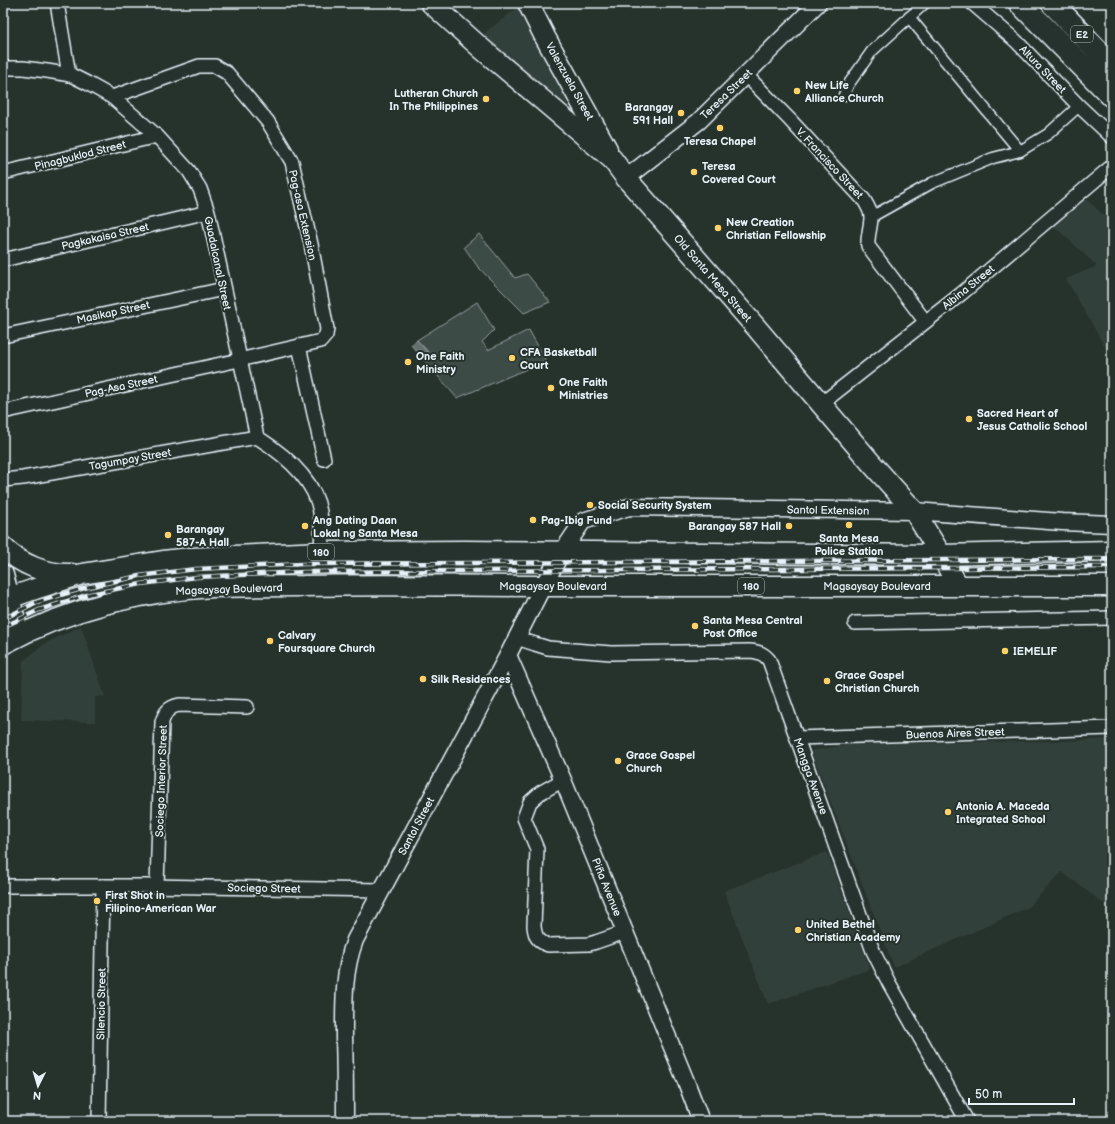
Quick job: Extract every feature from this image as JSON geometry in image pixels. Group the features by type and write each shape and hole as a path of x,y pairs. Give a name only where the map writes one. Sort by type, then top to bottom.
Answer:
{"highway":[{"path":"1020,3 1112,96"},
{"name":"E2","path":"1052,3 1112,66"}],"main road":[{"name":"Old Santa Mesa Street","path":"431,3 482,49 612,159 626,178 914,511 958,586"},
{"name":"Valenzuela Street","path":"528,3 612,159"},
{"path":"562,117 569,117 575,114 580,109 582,103"},
{"path":"3,547 18,559 32,567 48,572 82,574"},
{"name":"180","path":"6,600 82,574 162,561 191,558 322,552 472,551 941,555 1112,551"},
{"path":"3,575 11,639"},
{"name":"Magsaysay Boulevard","path":"11,639 70,614 108,603 173,591 214,587 423,584 543,586 1112,586"}],"street":[{"path":"57,3 69,75"},
{"name":"Teresa Street","path":"626,178 699,121 818,3"},
{"path":"844,95 848,85 872,51 925,3"},
{"name":"Altura Street","path":"972,3 1016,41 1079,106 1112,137"},
{"path":"909,17 1020,151"},
{"name":"Pag-asa Extension","path":"112,97 199,66 215,66 227,73 268,122 292,162 311,244 327,329 326,335 321,340 240,360"},
{"name":"Guadalcanal Street","path":"3,68 24,68 47,71 69,75 87,82 112,97 157,136 189,171 200,189 208,212 257,437"},
{"name":"V. Francisco Street","path":"746,75 864,200 870,209 871,217"},
{"path":"925,321 868,246 871,217 932,183 993,158 1020,151 1048,134 1079,106"},
{"name":"Pinagbuklod Street","path":"3,173 157,136"},
{"name":"Albina Street","path":"821,404 961,294 1112,166"},
{"name":"Pagkakaisa Street","path":"3,260 208,212"},
{"name":"Masikap Street","path":"3,336 224,289"},
{"path":"299,346 324,460"},
{"name":"Pag-Asa Street","path":"3,412 240,360"},
{"path":"257,437 275,448 288,460 301,474 316,496 320,510 322,552"},
{"name":"Tagumpay Street","path":"3,480 24,478 257,437"},
{"name":"Santol Extension","path":"562,552 583,521 629,507 914,511 1062,522 1112,524"},
{"name":"Santol Street","path":"345,1121 344,1007 346,968 354,940 562,552"},
{"path":"855,623 1112,618"},
{"name":"Mangga Avenue","path":"517,638 548,648 611,653 750,651 761,653 768,660 873,951 961,1119"},
{"name":"Piña Avenue","path":"508,655 563,780 701,1121"},
{"name":"Sociego Interior Street","path":"157,886 162,722 164,715 172,706 179,705 247,707"},
{"name":"Buenos Aires Street","path":"797,738 1112,728"},
{"path":"563,780 540,793 530,802 524,818 537,849 534,926 536,937 548,945 588,944 625,932"},
{"name":"Sociego Street","path":"3,886 157,886 381,890"},
{"name":"Silencio Street","path":"99,1121 103,886"}],"shaded area":[{"path":"522,4 568,99 567,103 563,103 482,35"},
{"path":"1086,199 1112,223 1112,359 1066,279 1097,266 1053,225"},
{"path":"479,234 515,278 527,274 550,302 524,313 478,267 464,247"},
{"path":"477,302 494,330 482,342 488,350 529,330 546,361 457,398 425,361 432,356 417,340"},
{"path":"417,340 432,357 425,361 411,345"},
{"path":"81,626 105,696 95,697 95,722 21,720 23,661 46,643"},
{"name":"Antonio A. Maceda Integrated School","path":"1112,739 1112,910 1062,872 1027,908 894,967 811,751 851,744"},
{"name":"United Bethel Christian Academy","path":"827,852 870,969 768,1004 724,891"}],"railway":[{"path":"3,619 37,602 88,587 139,576 196,569 303,564 1112,559"},
{"path":"3,627 39,610 90,594 141,584 197,577 304,572 1112,567"}],"place":[{"name":"New Life Alliance Church","path":"797,91"},
{"name":"Lutheran Church In The Philippines","path":"486,99"},
{"name":"Barangay 591 Hall","path":"681,113"},
{"name":"Teresa Chapel","path":"720,128"},
{"name":"Teresa Covered Court","path":"694,172"},
{"name":"New Creation Christian Fellowship","path":"718,228"},
{"name":"CFA Basketball Court","path":"512,358"},
{"name":"One Faith Ministry","path":"408,362"},
{"name":"One Faith Ministries","path":"551,388"},
{"name":"Sacred Heart of Jesus Catholic School","path":"969,419"},
{"name":"Social Security System","path":"590,505"},
{"name":"Pag-Ibig Fund","path":"533,520"},
{"name":"Santa Mesa Police Station","path":"849,525"},
{"name":"Ang Dating Daan Lokal ng Santa Mesa","path":"305,526"},
{"name":"Barangay 587 Hall","path":"789,526"},
{"name":"Barangay 587-A Hall","path":"168,535"},
{"name":"Santa Mesa Central Post Office","path":"695,626"},
{"name":"Calvary Foursquare Church","path":"270,641"},
{"name":"IEMELIF","path":"1005,651"},
{"name":"Silk Residences","path":"423,679"},
{"name":"Grace Gospel Christian Church","path":"827,681"},
{"name":"Grace Gospel Church","path":"618,761"},
{"name":"Antonio A. Maceda Integrated School","path":"948,812"},
{"name":"First Shot in Filipino-American War","path":"97,901"},
{"name":"United Bethel Christian Academy","path":"798,930"}]}
